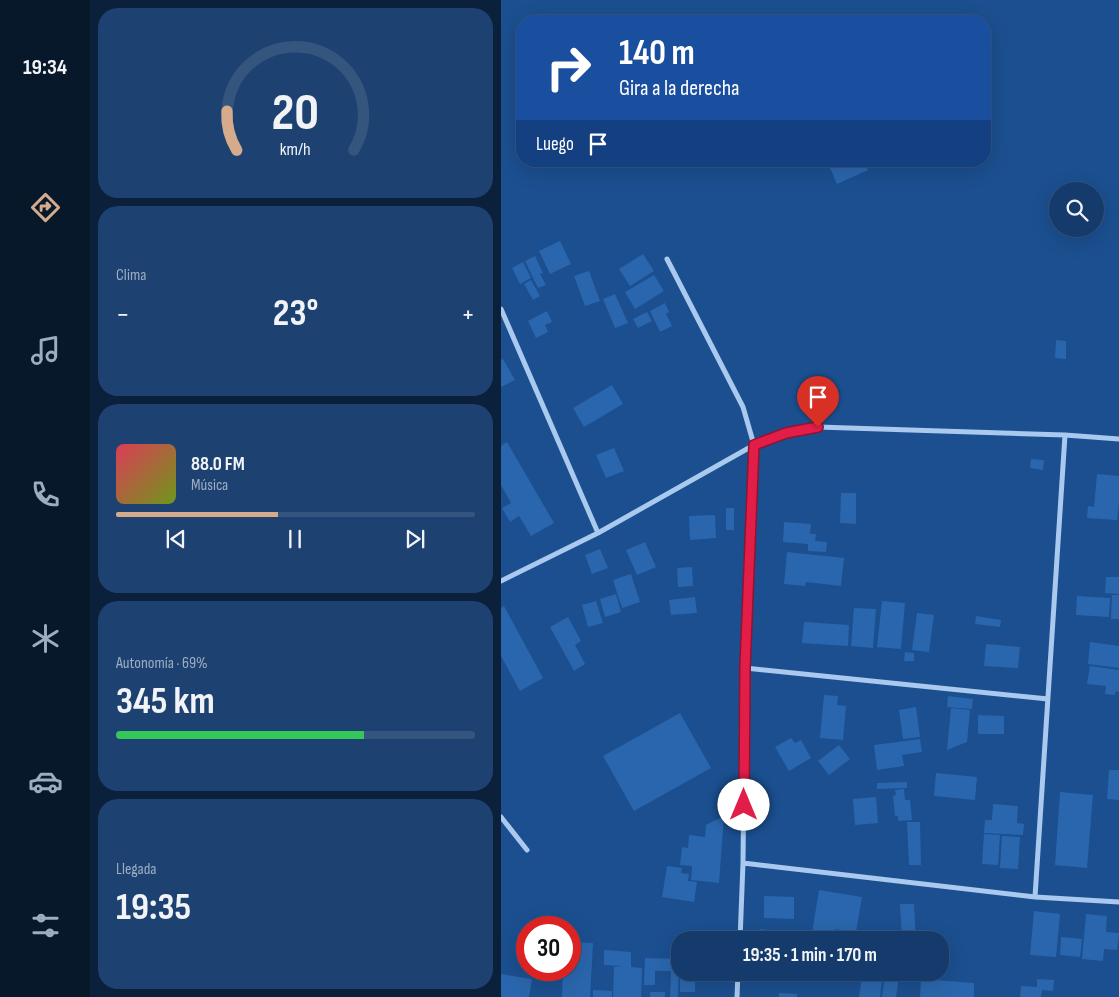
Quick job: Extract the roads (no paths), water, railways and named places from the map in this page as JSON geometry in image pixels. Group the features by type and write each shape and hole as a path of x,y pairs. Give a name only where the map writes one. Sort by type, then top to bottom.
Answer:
{"street":[{"path":"667,259 743,407 754,445 745,668 740,931"},
{"path":"501,309 598,532"},
{"path":"501,581 598,532 754,445 786,433 818,427 1065,435 1119,439"},
{"path":"1035,897 1065,435"},
{"path":"745,668 1048,699"},
{"path":"501,817 527,850"},
{"path":"743,863 1035,897 1119,902"},
{"path":"737,997 738,981"}]}
